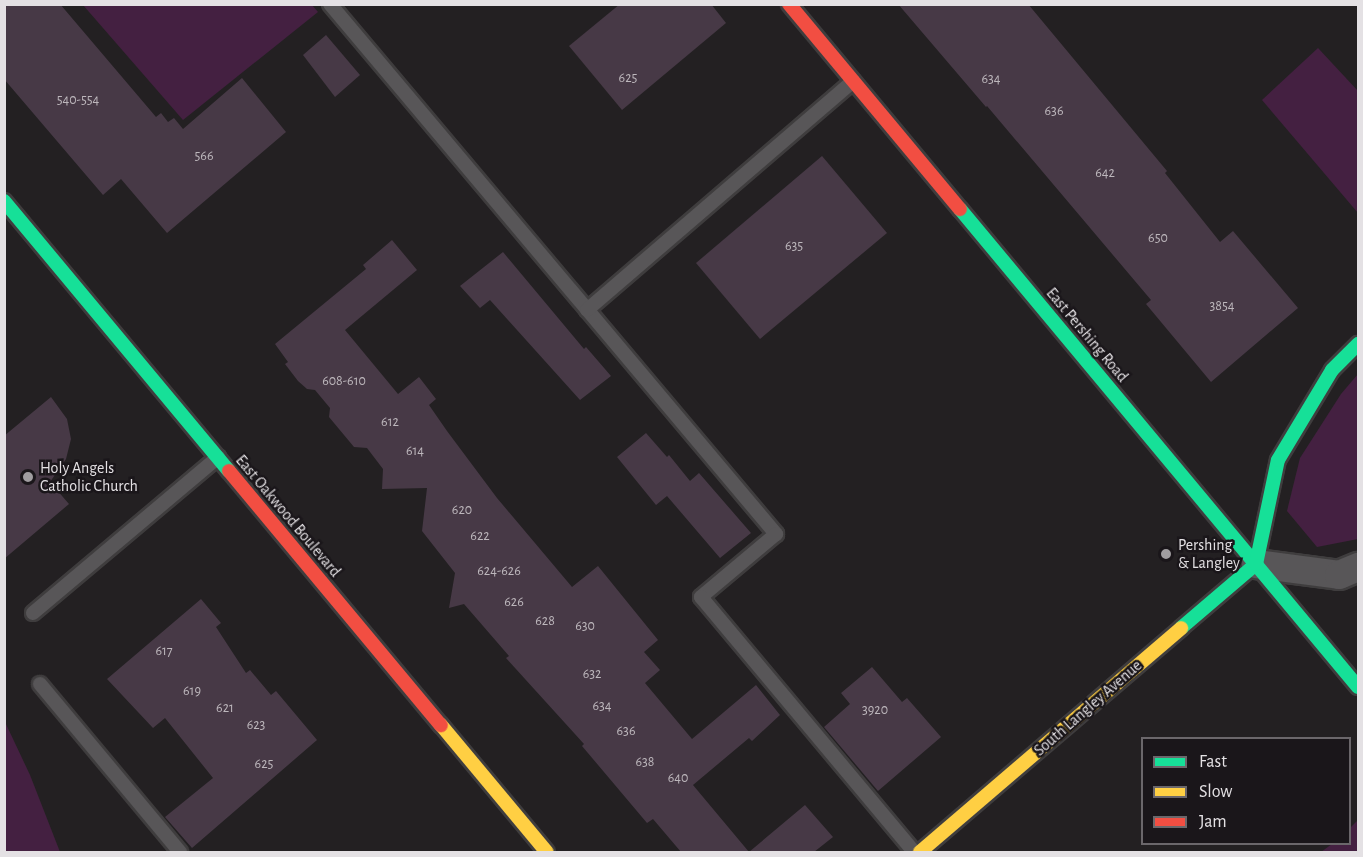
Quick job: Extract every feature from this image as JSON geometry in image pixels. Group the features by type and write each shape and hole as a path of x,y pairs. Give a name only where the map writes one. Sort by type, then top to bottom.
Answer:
{"street":[{"name":"East Pershing Road","path":"789,4 1359,687"},
{"name":"East Oakwood Boulevard","path":"4,201 547,852"},
{"path":"1359,344 1332,370 1278,460 1257,564 1339,575 1359,567"},
{"name":"South Langley Avenue","path":"920,852 1257,564"}],"lane":[{"path":"330,4 776,534 701,597 914,852"},
{"path":"587,310 853,81"},
{"path":"33,613 218,457"},
{"path":"40,684 180,852"}],"shaded area":[{"path":"83,5 312,5 318,12 183,120"},
{"path":"1318,48 1358,91 1358,213 1262,100"},
{"path":"1358,374 1358,539 1317,547 1287,511 1300,458 1341,394"},
{"path":"5,722 30,775 60,852 5,852"},
{"path":"1358,820 1358,852 1321,852 1331,845 1351,845 1351,827"}],"building":[{"path":"4,4 60,4 156,117 161,113 168,122 174,118 183,129 242,78 286,132 167,233 121,179 103,195 4,79"},
{"path":"620,4 711,4 726,23 622,110 569,46"},
{"path":"898,4 1028,4 1167,171 1165,173 1220,242 1233,231 1298,308 1211,382 1146,304 1151,300"},
{"path":"326,35 360,75 335,97 303,55"},
{"path":"822,156 887,233 760,339 696,263"},
{"path":"392,240 417,270 345,330 398,394 419,377 436,399 429,405 447,431 497,498 572,587 598,566 658,640 644,652 660,670 645,683 692,739 756,685 780,715 752,741 749,738 693,785 749,852 681,852 653,819 647,823 582,746 584,744 506,658 509,656 464,604 449,608 455,573 422,531 427,488 382,489 383,469 367,448 354,447 329,417 330,408 315,390 307,389 298,381 285,364 288,362 275,344 366,269 363,265"},
{"path":"503,252 584,349 586,347 611,376 580,400 490,300 480,308 460,286"},
{"name":"Holy Angels Catholic Church","path":"51,397 67,419 71,439 66,459 50,482 69,504 4,559 4,436"},
{"path":"646,433 667,457 669,455 690,481 699,473 751,533 720,558 667,496 656,505 617,457"},
{"path":"201,599 221,623 216,627 246,673 250,670 271,695 276,691 317,740 192,848 165,817 213,778 165,718 153,728 107,679"},
{"path":"872,667 902,702 907,698 941,737 878,791 824,727 850,704 841,693"},
{"path":"805,805 833,837 814,852 749,852"}],"traffic: fast":[{"path":"4,201 229,471"},
{"path":"960,209 1358,687"},
{"path":"1181,628 1256,564 1278,460 1332,370 1358,344"}],"traffic: slow":[{"path":"920,852 1181,628"},
{"path":"441,725 547,852"}],"traffic: jam":[{"path":"789,4 960,209"},
{"path":"229,471 441,725"}],"place":[{"name":"Holy Angels Catholic Church","path":"28,477"},
{"name":"Pershing & Langley","path":"1166,554"}]}
